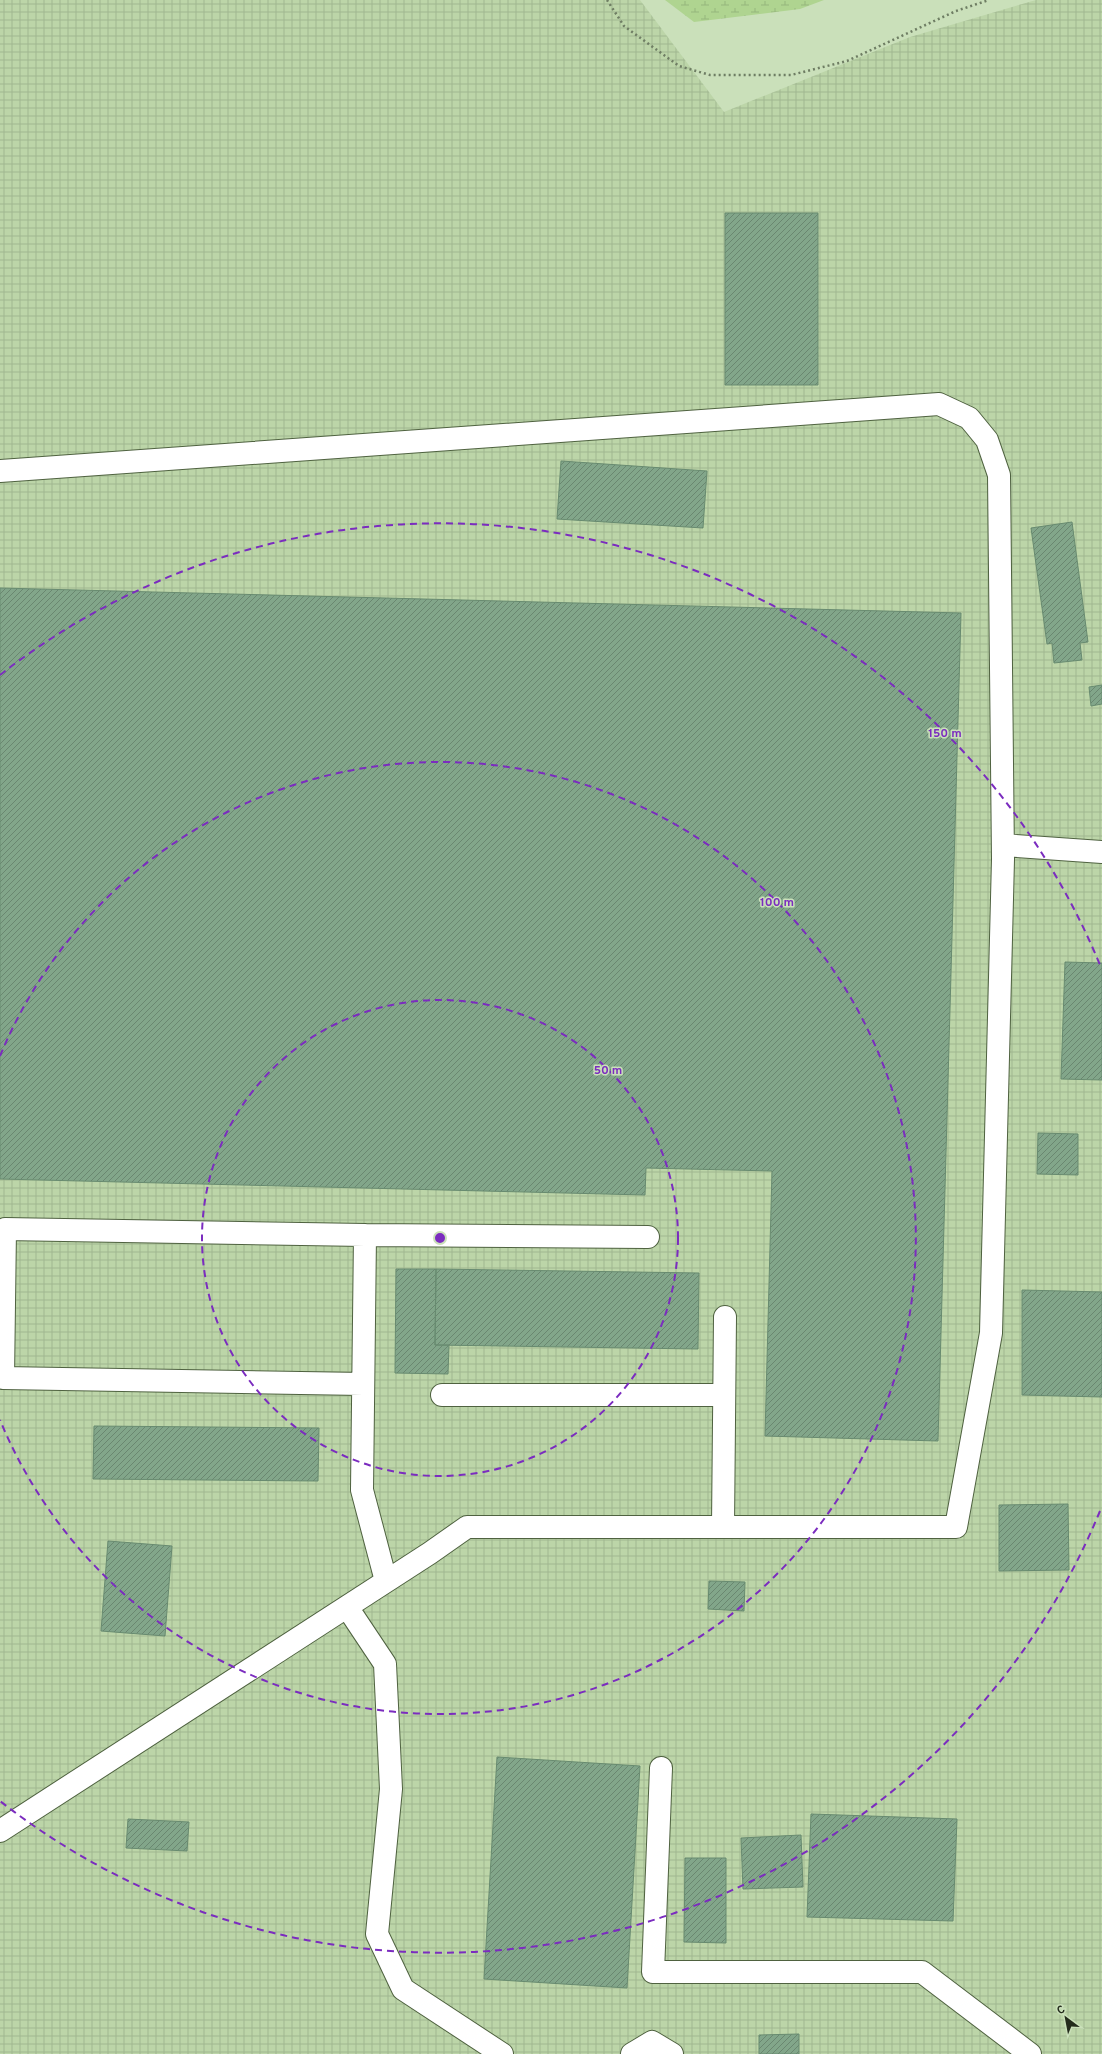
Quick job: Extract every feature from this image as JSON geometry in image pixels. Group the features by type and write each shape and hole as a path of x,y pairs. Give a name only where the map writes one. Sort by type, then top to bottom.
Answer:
{"street":[{"path":"0,471 940,404 968,418 987,440 999,475 1003,845 991,1333 956,1527 467,1527 347,1607 0,1830"},
{"path":"1003,845 1102,852"},
{"path":"363,1384 3,1378 5,1229 364,1235 648,1237"},
{"path":"364,1235 362,1490 386,1581"},
{"path":"723,1527 725,1317"},
{"path":"442,1395 724,1395"},
{"path":"347,1607 386,1664 390,1789 377,1934 403,1989 502,2054"},
{"path":"661,1768 653,1972 922,1972 1030,2054"},
{"path":"632,2054 652,2042 672,2054"}],"path":[{"path":"608,0 624,26 679,66 710,75 791,75 847,60 956,11 989,0"}],"shaded area":[{"path":"0,0 640,0 724,112 910,37 1036,0 1102,0 1102,2054 0,2054"}],"green space":[{"path":"665,0 824,0 800,9 694,22"}],"building":[{"path":"725,213 818,213 818,385 725,385"},
{"path":"561,461 707,471 703,528 557,519"},
{"path":"1072,522 1088,642 1080,643 1082,660 1054,663 1052,643 1047,644 1031,528"},
{"path":"0,588 961,613 938,1441 765,1436 772,1171 646,1168 645,1195 0,1179"},
{"path":"1102,685 1102,704 1091,706 1089,687"},
{"path":"1065,962 1102,963 1102,1080 1061,1079"},
{"path":"1038,1133 1078,1134 1078,1175 1037,1174"},
{"path":"396,1269 436,1269 435,1345 449,1345 448,1374 395,1373"},
{"path":"436,1269 699,1273 698,1349 435,1345"},
{"path":"1022,1290 1102,1292 1102,1397 1022,1395"},
{"path":"94,1426 319,1428 318,1481 93,1479"},
{"path":"1068,1504 1069,1570 999,1571 999,1505"},
{"path":"108,1541 172,1546 165,1636 101,1631"},
{"path":"709,1581 745,1582 744,1611 708,1609"},
{"path":"497,1757 640,1766 627,1988 484,1979"},
{"path":"811,1814 957,1819 953,1921 807,1917"},
{"path":"128,1819 189,1822 187,1851 126,1848"},
{"path":"801,1835 803,1887 743,1889 741,1838"},
{"path":"685,1858 726,1858 726,1943 684,1942"},
{"path":"799,2034 799,2054 759,2054 759,2035"}]}
